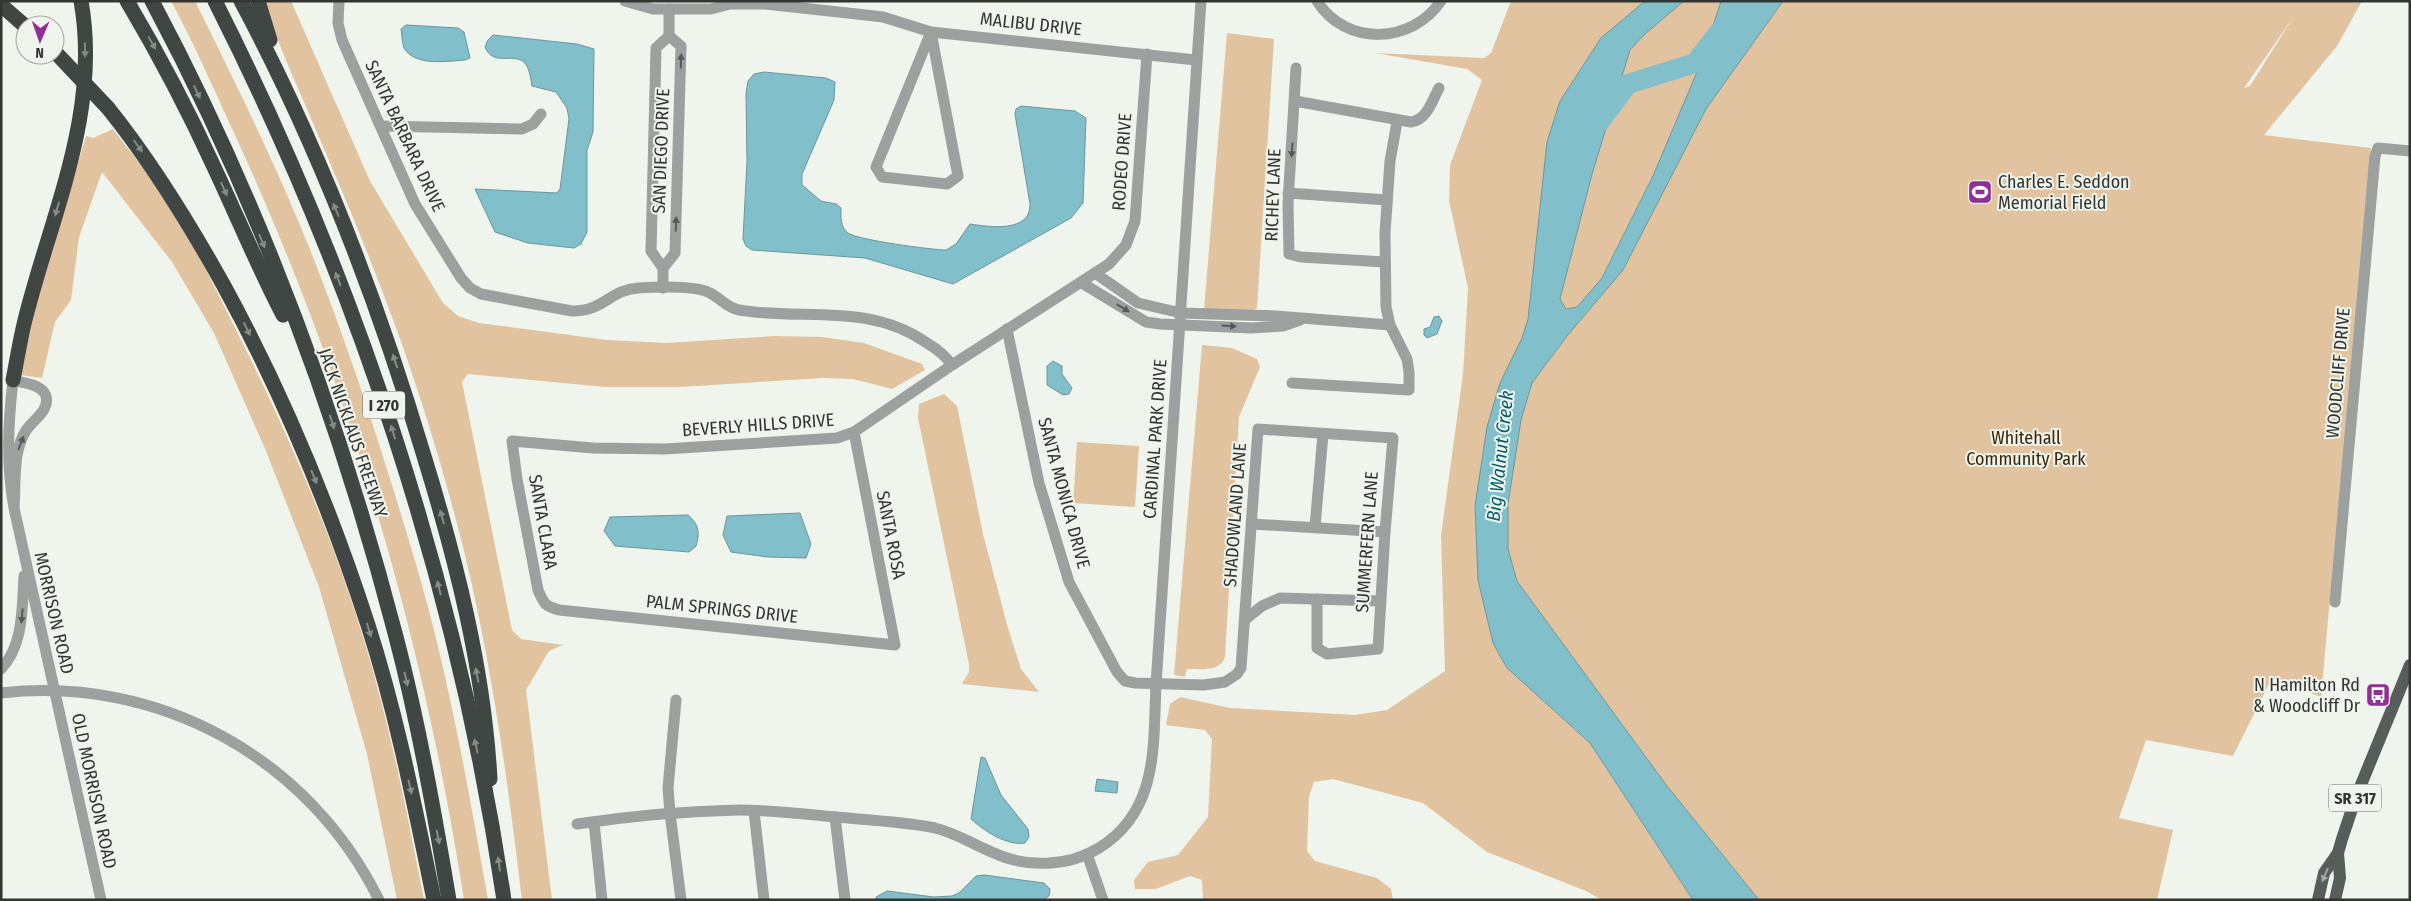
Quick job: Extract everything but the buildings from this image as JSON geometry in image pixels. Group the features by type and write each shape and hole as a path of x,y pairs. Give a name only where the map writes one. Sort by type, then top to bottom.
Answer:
{"highway":[{"path":"13,380 25,320 72,158 82,113 86,67 81,1"},
{"path":"127,1 164,67 213,165 264,279 315,376"},
{"name":"JACK NICKLAUS FREEWAY","path":"152,1 226,154 276,273 315,376 358,505 395,634 411,704 449,900"},
{"name":"JACK NICKLAUS FREEWAY","path":"215,1 282,142 324,243 362,340 392,429 434,568 457,659 493,828 504,900"},
{"path":"241,1 280,77 372,297 395,362 442,516 461,594 488,734 493,828"},
{"path":"258,1 280,77"},
{"path":"1,5 15,17"},
{"path":"65,63 108,108 148,159 198,238 265,365 311,469 368,626 390,702 434,900"}],"main road":[{"name":"SR 317","path":"2318,900 2324,873 2338,853 2356,797 2410,665"},
{"name":"SR 317","path":"2335,900 2340,878 2338,853"}],"street":[{"name":"SANTA BARBARA DRIVE","path":"339,1 338,23 342,40 415,204 461,278 470,288 481,294 572,310 593,308 622,290 698,289 709,292 730,307 742,311 848,315 875,320 915,334 944,354 952,365"},
{"name":"MALIBU DRIVE","path":"625,1 653,8 669,9 712,8 730,4 765,4 883,17 931,32 1196,60"},
{"name":"CARDINAL PARK DRIVE","path":"1087,854 1117,834 1136,809 1145,792 1153,756 1156,685 1201,1"},
{"path":"1317,1 1339,23 1353,30 1374,35 1392,34 1420,24 1434,12 1442,1"},
{"path":"669,9 669,36"},
{"path":"931,32 958,176 947,184 882,177 876,167 931,32"},
{"name":"SAN DIEGO DRIVE","path":"663,268 675,253 681,46 669,36 656,48 651,252 663,268 663,288"},
{"name":"RODEO DRIVE","path":"1108,264 1126,245 1135,221 1147,54"},
{"name":"RICHEY LANE","path":"1296,68 1288,194 1289,254 1301,257 1386,262"},
{"path":"1295,101 1398,122 1419,121 1423,118 1439,88"},
{"path":"380,126 522,129 533,124 541,114"},
{"path":"1292,383 1409,390 1407,359 1390,325 1386,307 1390,161 1398,122"},
{"name":"WOODCLIFF DRIVE","path":"2335,602 2371,190 2378,148 2410,151"},
{"path":"1288,194 1388,200"},
{"name":"BEVERLY HILLS DRIVE","path":"512,442 593,448 665,449 837,438 854,432 952,365 1082,283 1108,264"},
{"path":"1095,273 1138,303 1180,319"},
{"path":"1082,283 1146,322 1180,319 1251,328 1283,326 1306,318 1390,325"},
{"name":"SANTA MONICA DRIVE","path":"1007,329 1039,483 1069,582 1117,672 1125,680 1156,685 1217,684 1231,678 1240,668 1246,619"},
{"name":"MORRISON ROAD","path":"13,380 7,434 8,472 25,567 53,689 108,696 151,706 192,721 229,739 255,756 304,795 357,858 379,900"},
{"path":"13,380 35,386 42,390 46,397 46,406 27,429 18,450 14,508"},
{"name":"SHADOWLAND LANE","path":"1246,619 1248,552 1252,524 1258,429 1393,438"},
{"name":"SANTA ROSA","path":"854,432 895,645"},
{"path":"1315,527 1323,434"},
{"name":"SUMMERFERN LANE","path":"1317,599 1318,648 1321,652 1327,654 1378,649 1393,438"},
{"name":"SANTA CLARA","path":"512,442 517,480 538,590 546,606"},
{"path":"1252,524 1385,532"},
{"path":"1,669 12,653 22,622 25,567"},
{"path":"1246,619 1262,606 1280,598 1380,601"},
{"name":"PALM SPRINGS DRIVE","path":"546,606 559,610 895,645"},
{"path":"1,693 53,689"},
{"name":"OLD MORRISON ROAD","path":"53,689 101,900"},
{"path":"676,700 668,788 681,900"},
{"path":"577,824 670,813 754,811 835,817 937,828 995,854 1022,862 1047,863 1087,854 1103,900"},
{"path":"754,811 764,900"},
{"path":"835,817 845,900"},
{"path":"594,822 602,900"}],"green space":[{"path":"171,1 195,1 241,94 284,189 311,252 356,373 420,578 441,657 474,819 488,900 464,900 447,801 427,703 376,509 346,414 312,320 275,227 235,135"},
{"path":"265,1 291,1 370,181 443,303 458,316 479,323 607,340 666,343 775,336 822,337 864,343 922,364 925,370 892,389 853,379 823,378 680,387 605,387 468,374 462,382 512,630 521,639 563,645 549,651 526,690 552,900 522,900 505,768 483,637 464,551 441,466 424,409 386,300 282,49"},
{"path":"1511,1 1645,1 1601,38 1560,101 1547,142 1528,319 1522,338 1500,383 1507,668 1590,743 1693,900 1602,900 1586,891 1487,852 1423,803 1333,779 1314,782 1309,796 1307,851 1315,861 1377,878 1391,889 1393,900 1203,900 1202,880 1190,876 1156,889 1135,889 1134,880 1148,862 1178,855 1208,817 1212,739 1205,730 1166,725 1170,704 1180,697 1230,708 1355,715 1387,710 1445,671 1441,536 1463,374 1468,288 1449,201 1450,165 1482,80 1467,69 1375,53 1484,58 1491,53"},
{"path":"1684,1 1721,1 1702,60 1653,176 1602,278 1577,307 1566,309 1560,299 1592,174 1630,50 1646,33"},
{"name":"Whitehall Community Park","path":"1783,1 2362,1 2337,46 2264,135 2371,148 2321,697 2272,678 2233,756 2146,740 2119,818 2173,830 2157,900 1759,900 1667,786 1517,581 1508,549 1508,504 1521,420 1532,383 1567,336 1706,109","holes":["2294,16 2250,86 2244,88"]},
{"path":"1227,33 1274,39 1257,308 1250,312 1204,310"},
{"path":"113,129 164,196 192,244 276,412 315,502 349,594 377,686 397,765 424,900 397,900 367,754 319,587 266,451 214,333 172,262 102,172 79,237 71,300 55,322 42,378 20,375 36,306 86,136 93,138"},
{"path":"1202,345 1232,348 1257,359 1260,367 1239,417 1225,657 1219,665 1209,669 1187,669 1185,677 1174,675"},
{"path":"944,394 957,406 983,534 1021,669 1039,692 962,684 969,672 969,664 918,418 919,404"},
{"path":"1077,442 1139,446 1135,507 1073,503"}],"water":[{"path":"1645,1 1684,1 1646,33 1630,50 1592,174 1560,299 1566,309 1577,307 1602,278 1653,176 1702,60 1721,1 1783,1 1706,109 1623,270 1567,336 1532,383 1521,420 1508,504 1508,549 1517,581 1667,786 1759,900 1693,900 1590,743 1507,668 1493,643 1478,580 1475,506 1487,427 1500,383 1522,338 1528,319 1547,142 1560,101 1601,38"},
{"path":"406,25 458,28 464,32 470,58 441,62 416,58 409,54 403,46 401,29"},
{"path":"493,35 577,44 594,49 593,132 587,150 587,232 581,244 574,248 528,243 495,232 475,189 557,193 560,189 569,119 567,108 556,92 532,86 528,68 523,61 494,57 489,53 485,47"},
{"path":"764,72 826,78 835,82 834,100 802,174 802,185 821,201 836,204 841,208 841,222 845,231 854,236 896,244 946,250 956,244 970,224 998,227 1016,224 1024,220 1030,204 1015,114 1016,109 1021,106 1075,111 1086,118 1083,203 1071,218 953,284 865,258 752,250 746,246 743,239 747,161 746,94 748,81 754,74"},
{"path":"1439,316 1442,321 1437,334 1427,338 1424,335 1424,329 1430,327 1434,317"},
{"path":"1053,361 1062,366 1062,374 1072,388 1069,394 1063,395 1047,385 1047,366"},
{"path":"800,513 811,544 806,558 768,557 731,552 723,535 727,516"},
{"path":"688,515 696,525 698,533 696,546 689,552 615,546 604,531 610,517"},
{"path":"981,757 985,758 1001,795 1028,829 1029,837 1025,843 1003,840 989,833 971,819"},
{"path":"1097,779 1118,782 1117,793 1095,791"},
{"path":"984,875 1044,883 1050,889 1049,896 1042,900 876,900 876,897 887,891 934,897 952,896 959,893 976,876"}],"waterway":[{"name":"Big Walnut Creek","path":"1598,124 1628,84 1695,63 1743,1"}],"place":[{"name":"Charles E. Seddon Memorial Field","path":"1980,192"},
{"name":"N Hamilton Rd & Woodcliff Dr","path":"2378,695"}]}
